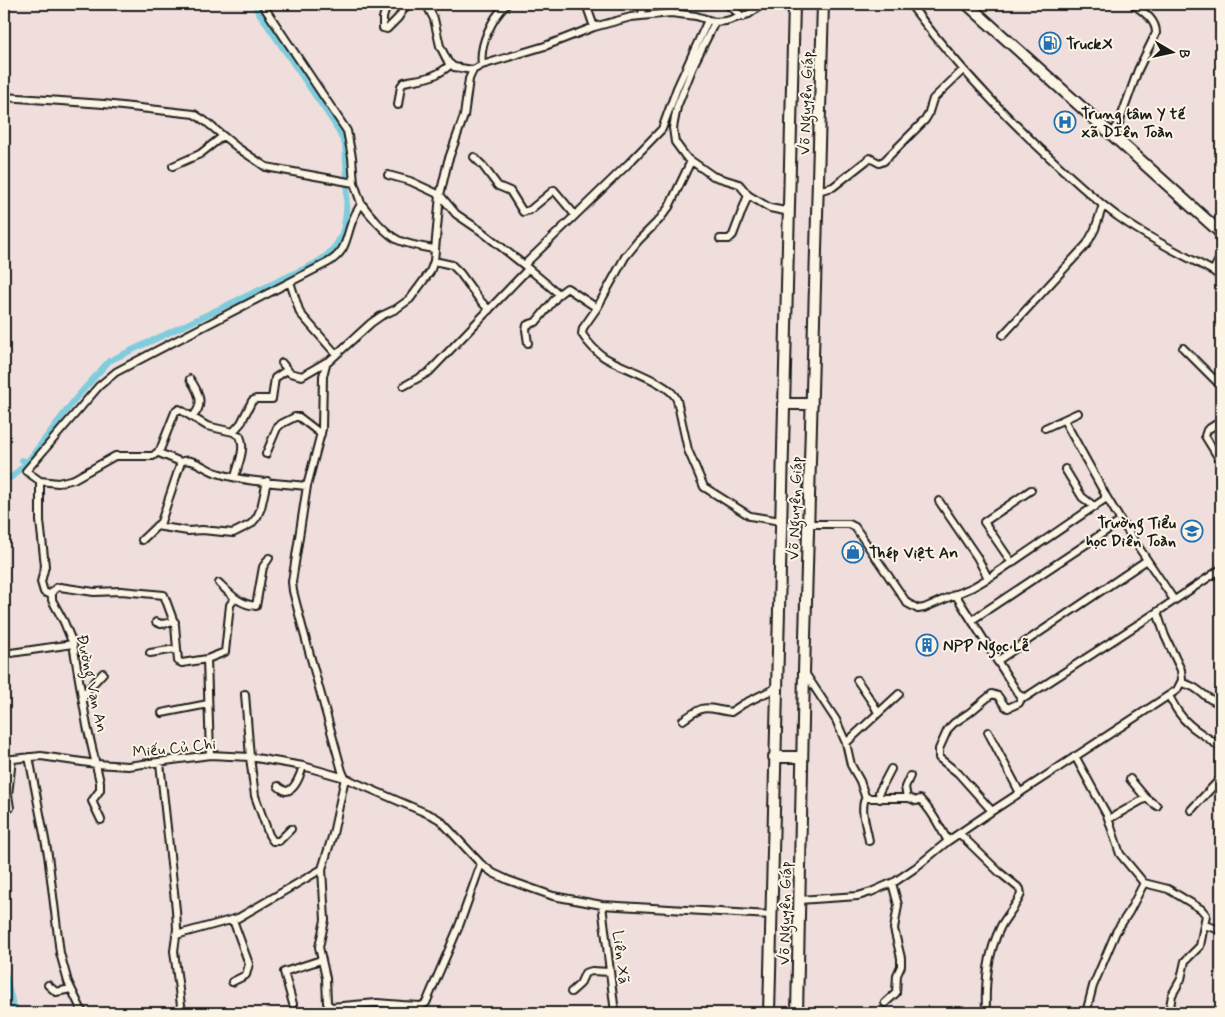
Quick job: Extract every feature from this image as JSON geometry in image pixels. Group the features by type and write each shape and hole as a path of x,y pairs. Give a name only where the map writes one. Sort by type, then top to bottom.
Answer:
{"main road":[{"name":"Võ Nguyên Giáp","path":"769,1013 794,4"},
{"name":"Võ Nguyên Giáp","path":"796,1013 823,4"},
{"path":"967,4 1221,233"},
{"path":"783,404 812,404"},
{"path":"774,757 802,757"}],"street":[{"path":"262,4 344,124 350,144 354,183 361,202 367,211 395,238 413,245 434,249"},
{"path":"387,4 383,24 383,28 386,29 398,18 408,4"},
{"path":"426,4 434,19 440,46 450,65 473,70"},
{"path":"482,65 481,53 495,18 507,4"},
{"path":"586,4 594,27"},
{"path":"642,16 643,4"},
{"path":"727,4 742,16"},
{"path":"282,363 292,374 302,376 326,362 371,323 410,299 426,279 434,261 440,195 448,161 464,116 469,78 473,70 482,65 545,46 594,27 642,16 671,12 696,16 711,21 742,16 763,4"},
{"path":"910,4 932,34 963,70 1038,147 1103,206 1141,232 1221,277"},
{"path":"1112,134 1119,123 1138,70 1156,33 1152,19 1133,4"},
{"path":"711,21 682,92 672,128 675,142 691,161 718,179 739,184 748,196 770,208 790,212"},
{"path":"404,386 429,372 489,310 575,215 664,126 678,88 711,21"},
{"path":"398,105 401,86 404,82 439,74 450,65"},
{"path":"817,191 836,185 870,158 879,163 884,162 925,120 933,99 963,70"},
{"path":"4,97 104,104 194,114 266,167 354,183"},
{"path":"173,166 200,154 223,136"},
{"path":"474,157 498,186 510,191 523,212 530,210 554,190 575,215"},
{"path":"691,161 669,207 625,258 597,308 583,328 582,334 588,343 604,357 663,386 674,394 688,450 704,487 750,516 780,521"},
{"path":"388,175 410,181 440,195 456,214 481,231 558,294"},
{"path":"720,239 729,239 733,235 748,196"},
{"path":"235,477 240,459 242,442 240,436 233,432 211,427 192,417 182,409 176,410 164,444 159,452 149,457 115,456 70,480 52,483 40,481 26,471 111,375 335,258 345,244 353,218 361,202"},
{"path":"1003,335 1087,244 1095,230 1103,206"},
{"path":"1213,271 1221,256"},
{"path":"434,261 452,264 489,310"},
{"path":"290,282 300,313 336,354"},
{"path":"528,342 527,325 536,322 558,294 567,288 597,308"},
{"path":"1184,348 1221,386"},
{"path":"326,362 323,376 324,417 307,486 294,572 293,591 345,778 333,834 322,869 325,920 319,943 326,978 326,1003 329,1006 377,1003 419,1006 426,1003 459,926 481,864"},
{"path":"233,432 242,423 252,401 272,399 275,378 287,370"},
{"path":"190,379 196,388 200,404 198,411 192,417"},
{"path":"1045,428 1078,413"},
{"path":"266,454 277,428 295,417 300,417 321,434"},
{"path":"1064,420 1121,521 1174,600"},
{"path":"1221,421 1207,430 1205,436 1221,462"},
{"path":"159,452 181,462 184,460 191,461 212,472 235,477 307,486"},
{"path":"142,540 161,522 181,462"},
{"path":"1065,469 1082,497 1095,506"},
{"name":"Đường Vạn An","path":"40,481 40,521 45,566 41,586 44,592 51,594 52,600 73,644 100,787 93,803 101,820"},
{"path":"156,526 188,532 202,530 233,533 251,524 257,517 261,508 266,481"},
{"path":"1012,564 984,522 1031,490"},
{"path":"808,524 849,524 855,527 911,606 924,608 988,578 1012,564 1103,501 1106,496"},
{"path":"939,501 963,535 988,578"},
{"path":"972,620 1121,521"},
{"path":"219,583 235,598 256,606 263,567 269,558"},
{"path":"997,661 1147,560"},
{"path":"1022,697 1032,695 1221,569"},
{"path":"51,594 53,590 58,588 100,592 118,591 162,594 166,598 174,622 177,658 180,663 208,659 224,653 226,650 230,606 235,598"},
{"path":"955,594 1022,697"},
{"path":"799,900 858,896 892,883 992,811 1177,690 1181,682 1181,670 1165,636 1157,612"},
{"path":"156,622 161,624 174,622"},
{"path":"4,654 73,644"},
{"path":"150,652 176,650"},
{"path":"208,659 210,756"},
{"path":"804,672 836,720 846,744 851,765 866,797 863,808 869,841"},
{"path":"82,696 103,673"},
{"path":"857,680 878,713"},
{"path":"1181,682 1192,685 1210,700 1221,703"},
{"path":"683,720 700,708 710,707 731,712 776,688"},
{"path":"245,694 255,796 270,838 273,841 277,842 291,829"},
{"path":"846,744 899,694"},
{"path":"992,811 958,773 939,758 939,749 948,729 954,722 969,713 992,694 998,696 1008,708 1019,703 1022,697"},
{"path":"1169,696 1180,715 1190,725 1216,742 1221,749"},
{"path":"162,713 208,704"},
{"path":"988,732 1020,793"},
{"path":"29,756 48,855 57,937 63,967 83,1013"},
{"name":"Miếu Củ Chi","path":"4,760 29,756 55,757 96,764 128,766 210,756 250,756 303,766 345,778 439,819 481,864 502,878 553,896 602,905 770,915"},
{"path":"1075,756 1109,819 1120,854 1144,883 1168,889 1206,914 1200,946 1185,961 1181,979 1172,995 1168,1013"},
{"path":"10,808 8,795 12,759"},
{"path":"160,763 176,910 174,952 182,1013"},
{"path":"278,786 288,790 299,779 303,766"},
{"path":"880,799 879,792 891,769"},
{"path":"907,798 906,787 910,776"},
{"path":"1191,810 1221,778"},
{"path":"1130,779 1146,798 1157,806"},
{"path":"866,797 880,799 907,798 916,801 920,799 934,815 948,842"},
{"path":"1109,819 1146,798"},
{"path":"960,834 1020,890 1021,894 1003,922 995,942 986,974 986,1013"},
{"path":"176,935 233,920 322,869"},
{"path":"885,1003 896,993 896,975 901,966 894,929 898,905 892,883"},
{"path":"1086,1013 1093,986 1112,940 1144,883"},
{"name":"Liên Xã","path":"602,905 615,1013"},
{"path":"232,982 246,975 249,964 233,920"},
{"path":"1204,925 1221,930"},
{"path":"293,1004 284,972 321,960"},
{"path":"571,992 580,984 585,973 592,971 610,972"},
{"path":"48,985 56,992 71,989"},
{"path":"399,1013 402,1005"}],"waterway":[{"path":"253,4 334,123 345,144 347,179"},
{"path":"27,462 76,398 109,361 314,264 325,257 339,240 343,230 347,185"},
{"path":"4,482 27,462 22,460"},
{"path":"4,969 15,1013"}],"place":[{"name":"TruckX","path":"1050,43"},
{"name":"Trung tâm Y tế xã DIên Toàn","path":"1065,122"},
{"name":"Trường Tiểu học Diên Toàn","path":"1192,531"},
{"name":"Thép Việt An","path":"853,552"},
{"name":"NPP Ngọc Lễ","path":"927,645"}]}
